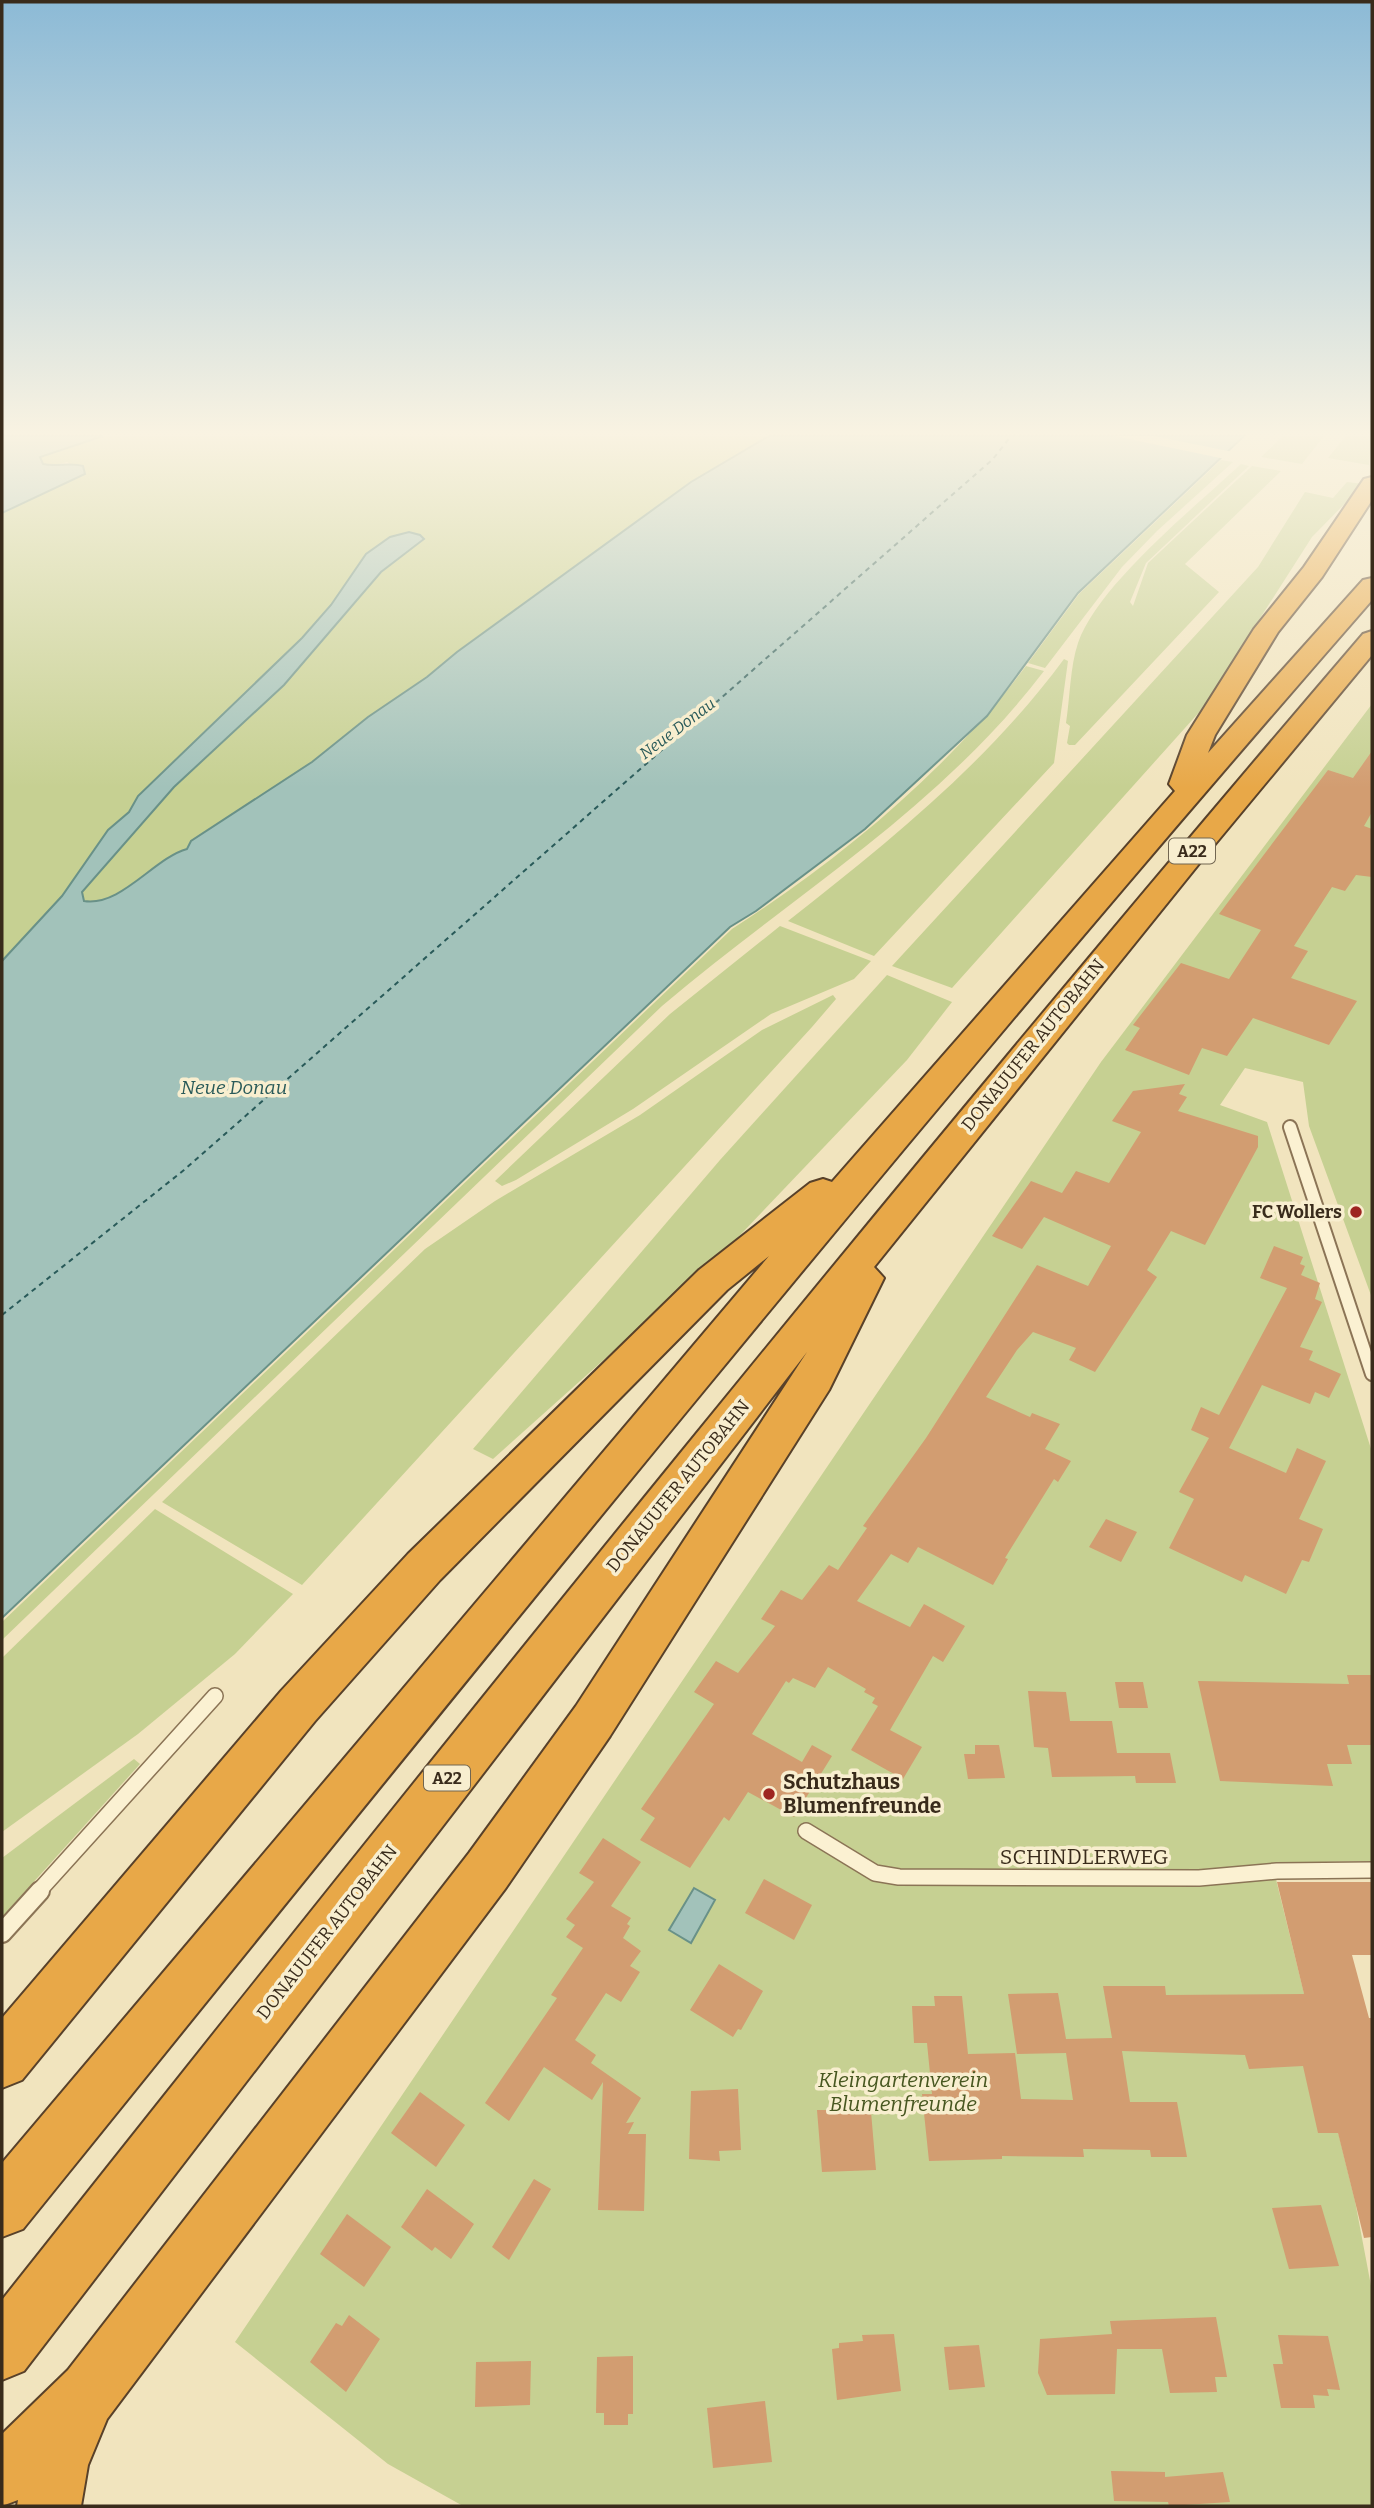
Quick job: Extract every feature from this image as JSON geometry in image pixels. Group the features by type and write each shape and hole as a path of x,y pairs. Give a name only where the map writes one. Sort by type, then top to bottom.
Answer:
{"highway":[{"path":"1175,805 1201,735 1267,629 1326,553"},
{"path":"1313,572 1335,553"},
{"name":"A22","path":"2,2208 489,1614 892,1136 1175,805 1372,585"},
{"name":"DONAUUFER AUTOBAHN","path":"2,2349 540,1660 898,1210 1219,818 1372,639"},
{"path":"2,2060 299,1706 424,1567 570,1418 713,1280 892,1136"},
{"path":"2,2474 31,2451 90,2392 487,1871 593,1721 814,1379 898,1210"},
{"path":"49,2506 57,2463 90,2392"}],"lane":[{"path":"1290,1127 1372,1374"},
{"path":"2,1933 215,1696"},
{"name":"SCHINDLERWEG","path":"806,1831 875,1873 898,1877 1199,1878 1277,1871 1372,1870"}],"green space":[{"path":"2,553 371,553 366,554 331,605 302,638 138,796 129,812 108,830 62,896 2,961"},
{"path":"402,553 593,553 457,652 427,677 368,717 312,762 191,841 187,849 162,862 111,897 84,901 82,892 174,787 284,685 381,572"},
{"path":"1122,553 1136,553 1045,668 1028,663 1079,594"},
{"path":"1145,553 1157,553 1146,563 1130,602 1133,606 1148,563 1159,553 1196,553 1185,564 1219,592 1075,745 1069,745 1067,743 1070,726 1066,723 1073,662 1078,643 1089,620 1126,572"},
{"path":"1267,553 1302,553 1202,709 952,988 892,966 1258,567"},
{"path":"1064,659 1068,661 1054,763 874,956 788,921 936,799 1003,732"},
{"path":"1026,666 1044,671 958,767 862,849 662,1006 2,1640 2,1622 732,929 813,873 891,810 962,741"},
{"name":"Kleingartenverein Blumenfreunde","path":"1372,704 1372,1298 1309,1126 1303,1082 1245,1068 1220,1105 1267,1122 1372,1452 1372,1861 1272,1863 1355,2201 1372,2291 1372,2506 463,2506 388,2464 235,2342 1101,1062"},
{"path":"780,926 871,961 854,979 771,1014 633,1109 516,1180 502,1186 495,1181 670,1014"},
{"path":"887,975 952,1002 907,1060 723,1253 493,1459 473,1449 720,1160"},
{"path":"833,995 836,999 812,1027 302,1585 162,1502 425,1249 495,1201 640,1115 762,1030"},
{"path":"155,1509 293,1594 235,1654 138,1734 2,1832 2,1658"},
{"path":"134,1759 140,1764 2,1917 2,1858"}],"water":[{"name":"Neue Donau","path":"367,553 406,553 381,572 284,685 174,787 82,892 84,901 111,897 162,862 187,849 191,841 312,762 593,553 1120,553 1078,593 987,716 865,829 756,911 730,927 2,1618 2,961 62,896 108,830 129,812 138,796 302,638 331,605"},
{"path":"694,1888 715,1900 691,1943 669,1930"}],"building":[{"path":"1372,751 1372,812 1364,826 1372,829 1372,877 1356,875 1345,891 1332,887 1294,946 1308,951 1291,978 1357,1001 1329,1045 1253,1018 1227,1056 1202,1048 1189,1075 1125,1050 1140,1028 1133,1025 1181,963 1229,979 1261,930 1219,914 1328,770 1353,778"},
{"path":"1185,1084 1179,1094 1187,1097 1178,1111 1258,1136 1258,1147 1205,1245 1171,1231 1147,1270 1157,1277 1095,1372 1069,1360 1076,1348 1033,1332 1017,1350 986,1397 1030,1417 1032,1413 1060,1424 1045,1449 1071,1461 1058,1482 1054,1479 1005,1558 1008,1559 993,1585 918,1547 908,1563 891,1554 857,1601 910,1627 924,1604 965,1626 943,1662 933,1656 890,1730 922,1747 903,1779 851,1750 878,1706 872,1703 875,1698 864,1692 866,1689 828,1667 815,1688 793,1678 789,1683 786,1681 752,1734 802,1762 812,1745 832,1756 794,1817 748,1792 729,1821 724,1817 690,1868 640,1840 655,1818 641,1809 714,1704 694,1692 716,1661 738,1673 775,1626 761,1619 781,1590 802,1600 829,1565 838,1570 867,1528 863,1526 926,1438 1037,1265 1088,1286 1111,1246 1044,1217 1022,1249 992,1236 1031,1181 1062,1193 1076,1171 1109,1183 1141,1132 1112,1121 1133,1091"},
{"path":"1274,1246 1303,1257 1300,1264 1305,1266 1301,1275 1320,1283 1315,1299 1322,1302 1300,1347 1313,1351 1309,1360 1341,1374 1329,1398 1315,1392 1310,1404 1262,1385 1229,1448 1286,1473 1297,1448 1326,1461 1299,1519 1323,1529 1309,1562 1302,1560 1286,1594 1245,1575 1242,1582 1169,1548 1194,1499 1179,1492 1209,1438 1191,1430 1201,1407 1219,1415 1287,1288 1260,1278"},
{"path":"1106,1519 1137,1532 1121,1562 1089,1547"},
{"path":"1347,1675 1372,1675 1372,1745 1347,1745 1352,1764 1327,1764 1333,1786 1220,1781 1198,1681 1349,1684"},
{"path":"1115,1682 1143,1682 1148,1708 1119,1708"},
{"path":"1028,1691 1066,1692 1070,1721 1112,1721 1117,1753 1170,1753 1176,1783 1136,1783 1135,1776 1052,1777 1048,1748 1034,1747"},
{"path":"975,1745 999,1745 1005,1778 968,1779 964,1754 975,1754"},
{"path":"603,1838 641,1862 611,1906 631,1918 623,1938 641,1951 630,1966 640,1972 621,2002 606,1993 575,2040 596,2055 591,2063 641,2098 626,2123 634,2122 628,2134 646,2134 644,2211 598,2210 603,2082 592,2100 544,2067 509,2121 485,2103 557,1998 551,1995 583,1948 566,1937 575,1925 566,1919 594,1882 579,1873"},
{"path":"764,1879 812,1905 794,1940 745,1913"},
{"path":"1277,1882 1372,1882 1372,1955 1352,1955 1369,2018 1372,2018 1372,2237 1364,2238 1338,2133 1318,2133 1303,2066 1249,2069 1245,2055 1122,2051 1130,2102 1177,2102 1187,2157 1151,2157 1150,2150 1083,2149 1084,2157 1002,2156 1002,2159 929,2161 922,2094 932,2094 927,2043 914,2043 912,2006 935,2006 934,1996 962,1996 968,2054 1015,2053 1021,2099 1073,2100 1066,2053 1017,2054 1008,1994 1058,1993 1066,2039 1112,2038 1103,1986 1165,1986 1166,1995 1304,1994"},
{"path":"719,1964 763,1991 741,2030 738,2029 733,2037 690,2010"},
{"path":"738,2089 741,2150 719,2151 720,2161 689,2159 691,2091"},
{"path":"420,2092 465,2125 436,2167 391,2133"},
{"path":"870,2100 876,2170 822,2172 817,2110 835,2110 834,2101"},
{"path":"534,2179 551,2189 509,2260 492,2247"},
{"path":"427,2189 474,2224 451,2259 435,2247 432,2251 401,2227"},
{"path":"1321,2205 1339,2266 1289,2269 1272,2208"},
{"path":"347,2214 391,2247 364,2287 320,2254"},
{"path":"349,2315 380,2339 346,2392 310,2362 336,2323 342,2326"},
{"path":"1216,2317 1227,2377 1215,2377 1217,2392 1170,2393 1162,2349 1117,2349 1115,2394 1047,2395 1038,2373 1040,2339 1112,2334 1110,2321"},
{"path":"894,2334 901,2391 837,2400 832,2349 839,2348 839,2343 863,2341 862,2335"},
{"path":"1278,2335 1328,2336 1340,2390 1327,2389 1329,2396 1313,2395 1315,2408 1281,2408 1273,2364 1283,2364"},
{"path":"979,2345 985,2387 949,2390 944,2347"},
{"path":"633,2356 633,2414 628,2414 628,2425 604,2425 604,2413 596,2413 597,2357"},
{"path":"531,2361 530,2405 475,2407 476,2362"},
{"path":"765,2401 772,2462 713,2468 707,2408"},
{"path":"1111,2471 1165,2472 1165,2477 1223,2472 1230,2502 1169,2506 1168,2502 1114,2501"}],"ferry route":[{"path":"2,1315 184,1170 886,553"}],"place":[{"name":"FC Wollers","path":"1356,1212"},
{"name":"Schutzhaus Blumenfreunde","path":"769,1794"}]}
